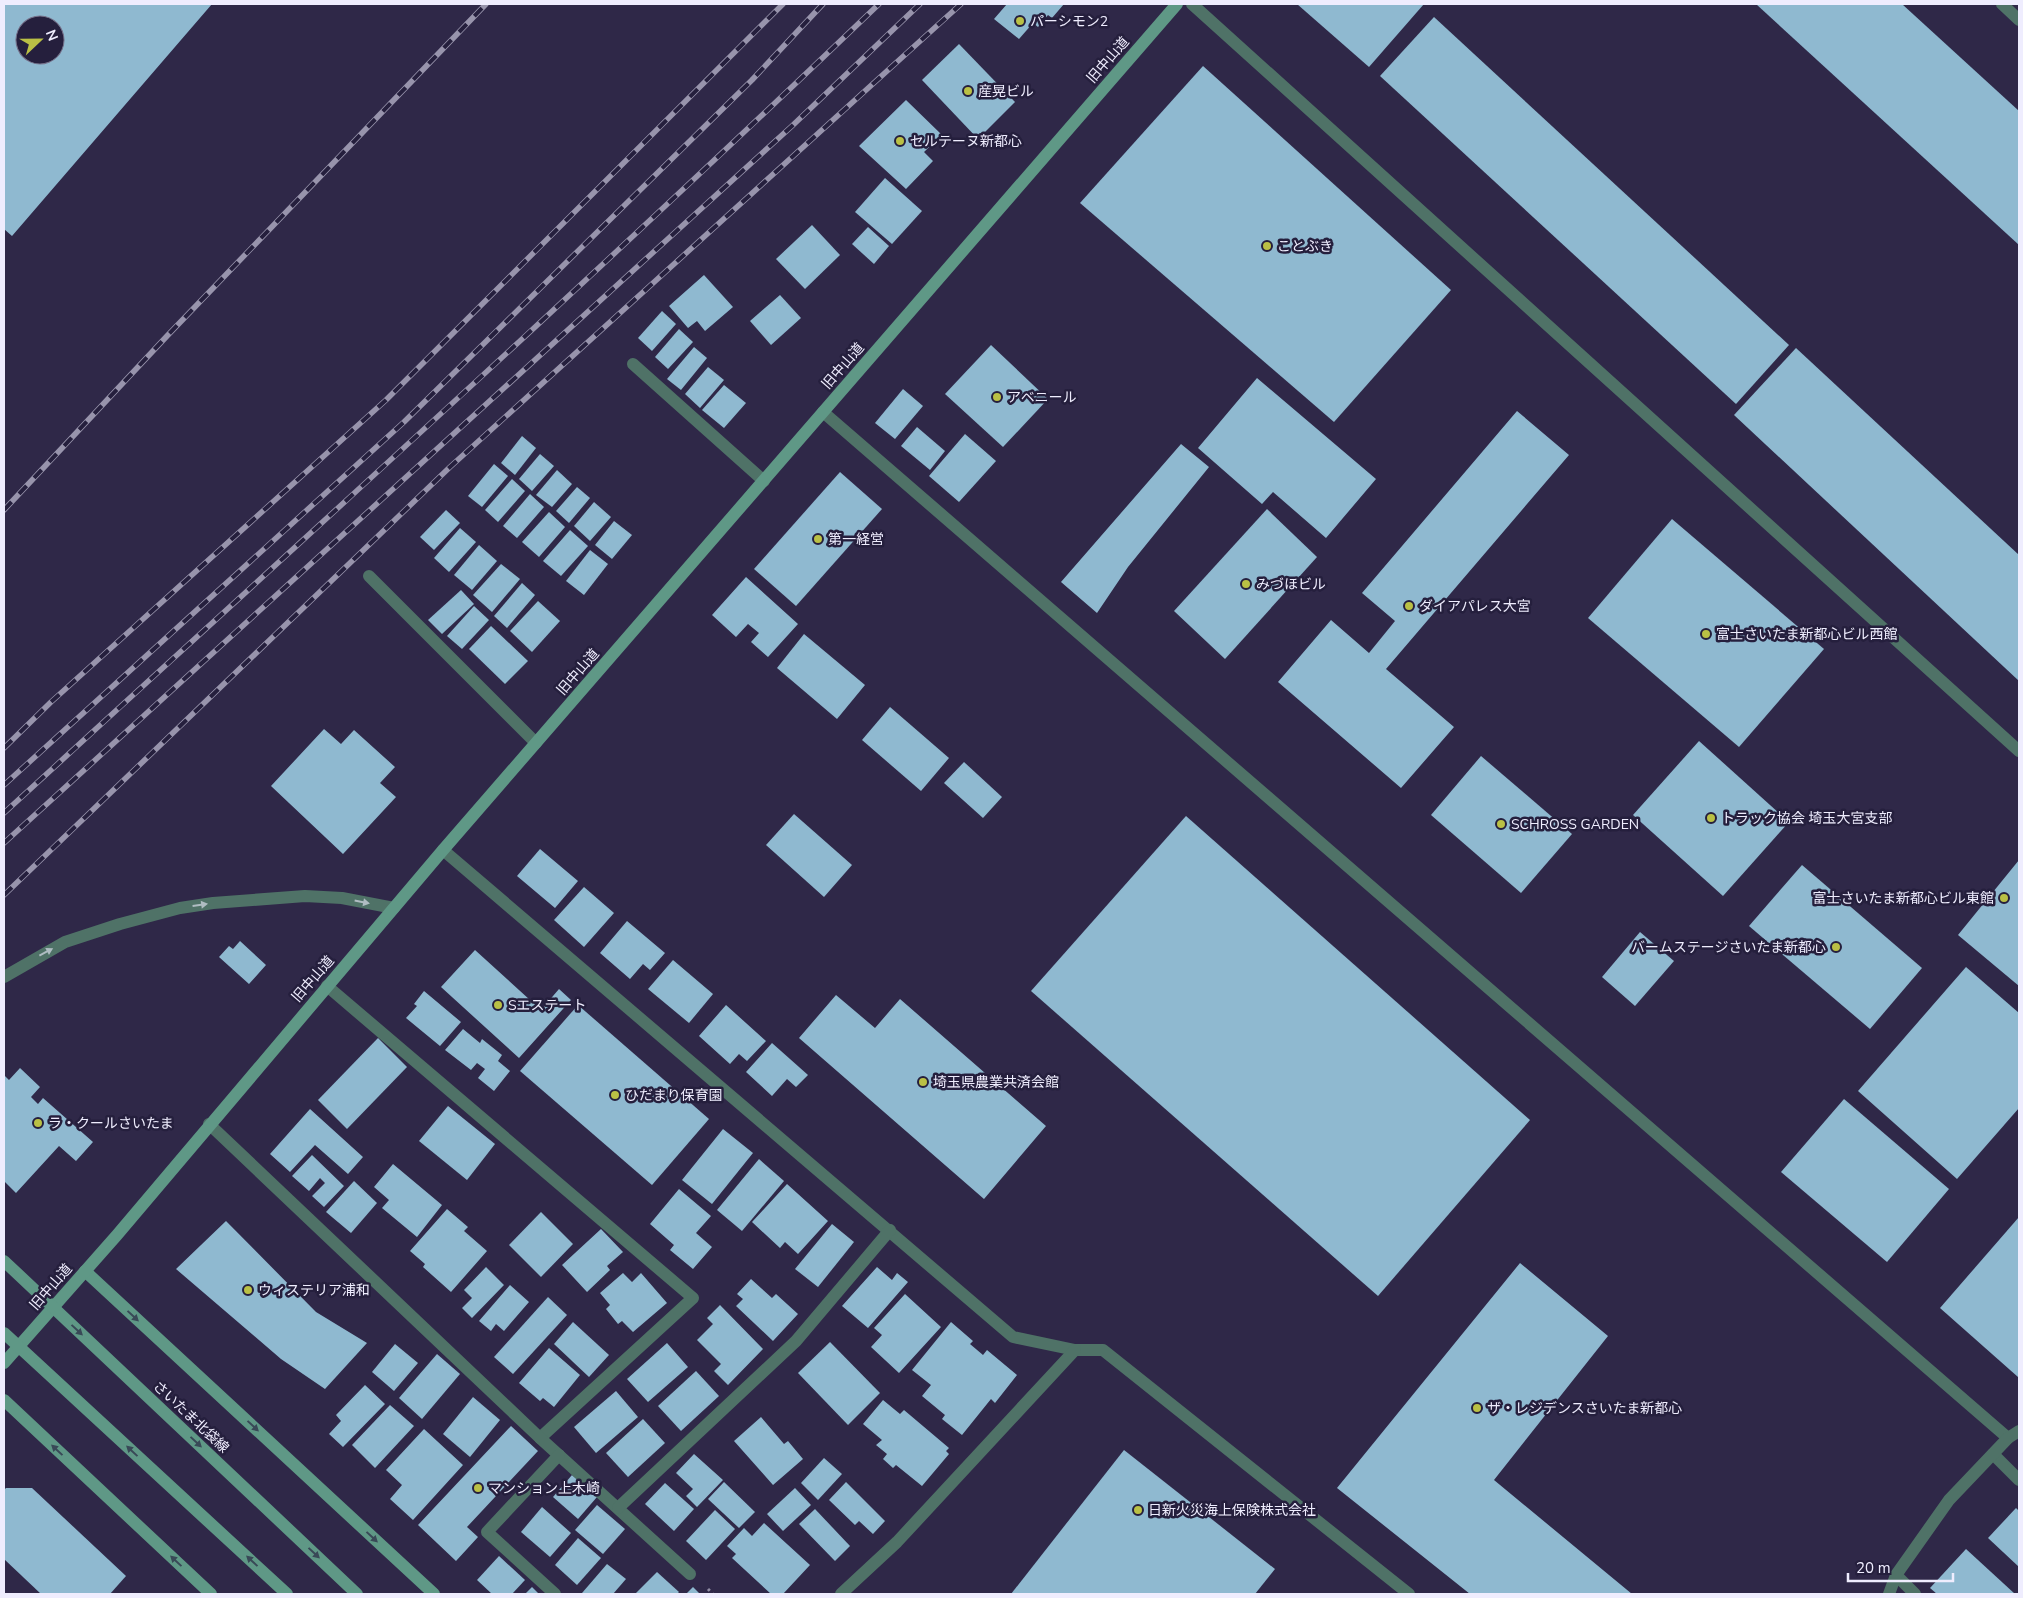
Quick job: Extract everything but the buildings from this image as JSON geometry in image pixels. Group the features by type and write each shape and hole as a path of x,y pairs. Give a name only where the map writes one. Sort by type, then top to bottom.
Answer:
{"main road":[{"name":"旧中山道","path":"4,1363 85,1271 443,850 1177,4"},
{"name":"さいたま北袋線","path":"4,1261 357,1594"},
{"path":"85,1271 434,1594"},
{"path":"4,1333 287,1594"},
{"path":"4,1400 211,1594"}],"street":[{"path":"1192,4 2019,751"},
{"path":"2002,4 2019,20"},
{"path":"633,364 764,481"},
{"path":"823,412 2008,1438"},
{"path":"368,576 536,743"},
{"path":"443,850 1013,1337 1075,1350 1103,1350 1408,1594"},
{"path":"4,977 65,942 120,924 180,908 305,896 342,898 394,908"},
{"path":"327,986 693,1298 540,1438"},
{"path":"210,1124 540,1438 690,1574"},
{"path":"618,1508 796,1341 890,1230"},
{"path":"841,1594 897,1542 1075,1350"},
{"path":"1889,1594 1896,1576 1949,1500 2008,1438 2019,1431"},
{"path":"1993,1454 2019,1480"},
{"path":"555,1594 487,1532 559,1455"},
{"path":"1896,1576 1915,1594"}],"railway":[{"path":"4,510 167,336 486,4"},
{"path":"4,748 51,702 386,400 783,4"},
{"path":"4,785 404,422 752,80 823,4"},
{"path":"4,813 553,310 879,4"},
{"path":"4,843 792,126 920,4"},
{"path":"4,895 450,467 961,4"}],"place":[{"name":"パーシモン2","path":"1020,21"},
{"name":"産晃ビル","path":"968,91"},
{"name":"セルテーヌ新都心","path":"900,141"},
{"name":"ことぶき","path":"1267,246"},
{"name":"アベニール","path":"997,397"},
{"name":"第一経営","path":"818,539"},
{"name":"みづほビル","path":"1246,584"},
{"name":"ダイアパレス大宮","path":"1409,606"},
{"name":"富士さいたま新都心ビル西館","path":"1706,634"},
{"name":"トラック協会 埼玉大宮支部","path":"1711,818"},
{"name":"SCHROSS GARDEN","path":"1501,824"},
{"name":"富士さいたま新都心ビル東館","path":"2004,898"},
{"name":"バームステージさいたま新都心","path":"1836,947"},
{"name":"Sエステート","path":"498,1005"},
{"name":"埼玉県農業共済会館","path":"923,1082"},
{"name":"ひだまり保育園","path":"615,1095"},
{"name":"ラ・クールさいたま","path":"38,1123"},
{"name":"ウィステリア浦和","path":"248,1290"},
{"name":"ザ・レジデンスさいたま新都心","path":"1477,1408"},
{"name":"マンション上木崎","path":"478,1488"},
{"name":"日新火災海上保険株式会社","path":"1138,1510"}]}
